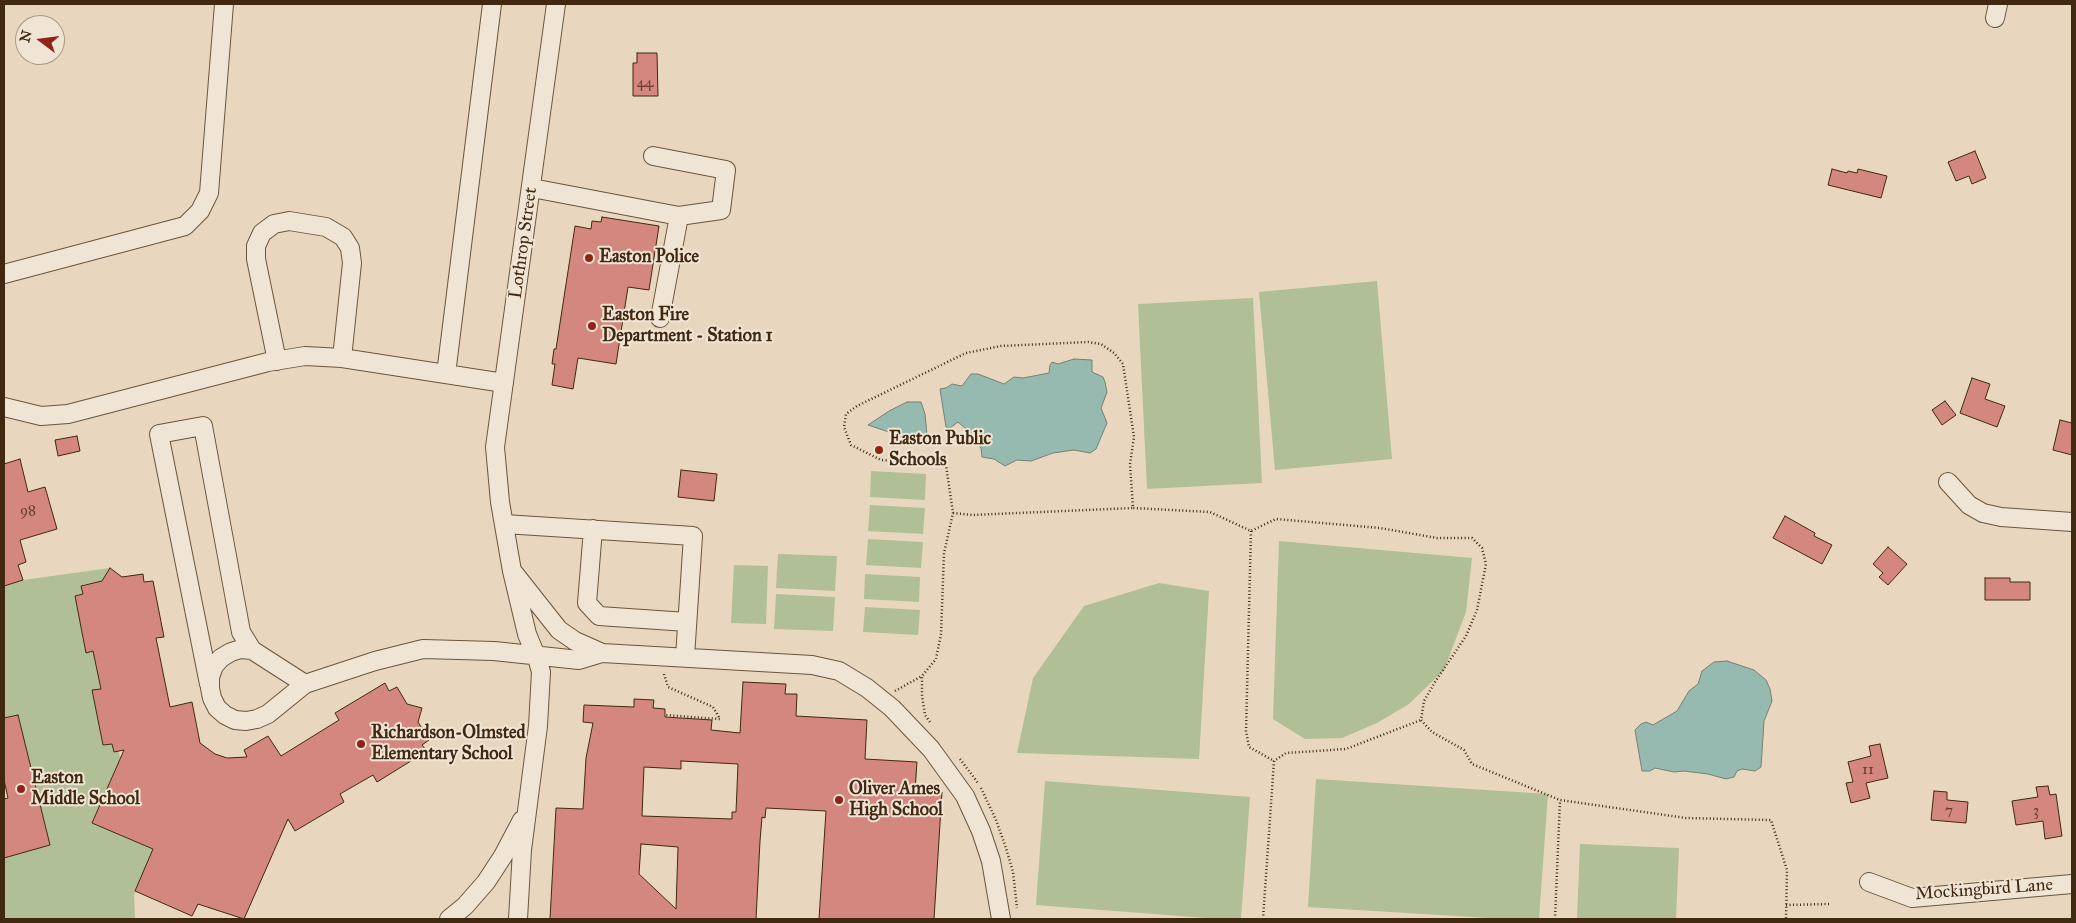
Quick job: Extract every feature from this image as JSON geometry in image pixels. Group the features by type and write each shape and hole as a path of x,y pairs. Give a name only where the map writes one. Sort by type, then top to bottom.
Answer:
{"street":[{"path":"4,274 185,226 200,211 208,193 224,4"},
{"path":"446,374 492,4"},
{"name":"Lothrop Street","path":"518,919 522,850 541,682 536,655 526,634 512,571 497,483 496,438 556,4"},
{"path":"532,188 679,216 721,210 726,170 653,156"},
{"path":"660,318 679,216"},
{"path":"277,361 256,259 256,246 262,233 274,224 289,221 326,227 343,237 350,248 352,263 342,358"},
{"path":"4,407 41,416 68,414 277,361 305,356 342,358 504,383"},
{"path":"305,684 252,650 241,632 203,426 159,434 201,652 212,698 225,715 235,720 257,719 268,714 305,684 375,660 423,649 494,651 578,660 602,653 821,666 848,676 881,698 932,749 965,796 981,831 991,861 1001,919"},
{"path":"1948,482 1969,504 1983,513 2001,517 2072,522"},
{"path":"504,524 693,536 685,658"},
{"path":"593,529 587,603 599,616 687,622"},
{"path":"512,571 559,630 574,641 602,653"},
{"path":"210,688 210,677 214,666 221,658 241,649 252,650"},
{"path":"449,919 476,894 495,869 528,807"},
{"name":"Mockingbird Lane","path":"1869,882 1912,898 2072,884"}],"path":[{"path":"881,698 922,676 936,659 941,634 944,554 953,513 946,465 880,460 851,445 844,427 846,414 857,406 966,353 1001,346 1088,342 1101,344 1114,353 1123,364 1134,437 1130,464 1133,508"},
{"path":"953,513 972,515 1133,508 1210,512 1251,531"},
{"path":"1251,531 1276,519 1380,528 1437,538 1472,538 1482,548 1486,564 1477,610 1466,636 1424,701 1421,720"},
{"path":"1251,531 1246,731 1249,747 1274,761"},
{"path":"664,674 668,687 713,706 720,719 665,715"},
{"path":"922,676 922,696 925,715 930,722"},
{"path":"1274,761 1286,753 1346,749 1421,720"},
{"path":"1421,720 1432,732 1464,750 1472,764 1560,800 1686,818 1770,820 1787,870 1786,919"},
{"path":"956,754 968,767 984,792 996,820 1013,872 1018,912"},
{"path":"1263,919 1274,761"},
{"path":"1555,919 1560,800"},
{"path":"1786,905 1830,904"}],"green space":[{"path":"1377,281 1392,459 1275,470 1259,292"},
{"path":"1253,298 1262,483 1147,489 1138,304"},
{"path":"871,471 926,474 925,500 870,497"},
{"path":"870,505 925,508 923,534 868,531"},
{"path":"868,539 923,542 921,568 866,565"},
{"path":"1279,541 1472,558 1466,612 1444,670 1409,704 1377,723 1342,738 1305,739 1273,719"},
{"path":"778,554 837,556 835,591 776,588"},
{"path":"734,565 768,566 766,624 731,623"},
{"path":"110,568 102,581 82,585 83,594 75,596 86,652 93,651 101,689 92,691 103,745 112,744 114,752 119,751 120,758 92,823 153,849 134,895 135,919 4,919 4,858 50,845 18,715 4,718 4,586 23,580"},
{"path":"865,574 920,577 919,602 864,599"},
{"path":"1159,583 1209,591 1199,759 1017,753 1033,678 1084,606"},
{"path":"776,594 835,597 833,631 774,629"},
{"path":"865,607 920,610 918,635 863,632"},
{"path":"1316,779 1548,794 1539,919 1505,919 1308,907"},
{"path":"1045,781 1250,797 1241,919 1036,905"},
{"path":"1580,844 1679,848 1676,919 1577,919"}],"water":[{"path":"1074,359 1092,360 1092,372 1103,377 1107,392 1101,408 1107,423 1096,449 1090,453 1074,450 1053,453 1031,461 1017,460 1005,466 994,459 982,457 981,448 958,422 950,428 946,427 940,389 952,384 962,386 971,374 978,374 1004,384 1014,377 1023,378 1049,373 1052,362 1058,364"},
{"path":"907,402 921,402 925,414 927,435 923,437 897,437 889,432 868,425 889,411"},
{"path":"1727,661 1754,670 1766,680 1770,689 1772,701 1764,721 1761,767 1755,771 1742,769 1737,771 1734,777 1726,779 1708,774 1684,771 1674,772 1655,768 1650,771 1642,771 1635,730 1641,724 1646,722 1653,725 1677,711 1689,691 1698,684 1702,671 1714,662"}],"building":[{"path":"637,53 657,53 658,96 633,96 633,63 637,63"},
{"path":"1975,151 1986,178 1972,184 1969,176 1956,181 1948,162"},
{"path":"1832,169 1847,173 1848,171 1857,173 1858,169 1887,176 1881,198 1828,185"},
{"path":"602,217 659,226 649,290 628,287 616,364 578,358 573,389 552,385 555,364 552,364 554,349 556,349 575,226 591,229 592,221 601,222"},
{"path":"1972,378 1990,384 1985,399 2005,406 1997,427 1960,413"},
{"path":"1945,401 1956,415 1942,425 1932,410"},
{"path":"2060,420 2072,423 2072,455 2053,450"},
{"path":"77,436 80,451 58,456 55,440"},
{"path":"20,459 28,492 45,487 57,529 20,540 26,562 18,565 23,580 4,586 4,464"},
{"path":"681,470 717,474 714,501 678,497"},
{"path":"1785,516 1815,533 1814,536 1832,545 1822,564 1773,538"},
{"path":"1888,547 1907,564 1888,585 1879,577 1883,573 1873,564"},
{"name":"Richardson-Olmsted Elementary School","path":"110,568 122,577 143,574 144,582 153,581 164,637 156,638 170,707 192,702 200,743 215,754 227,758 247,757 244,750 268,736 281,756 339,720 335,713 385,683 389,691 397,687 407,704 422,708 418,722 429,740 422,745 427,751 377,782 373,775 340,794 344,802 295,831 288,819 244,919 198,904 192,916 135,891 153,849 92,823 124,750 114,752 112,744 103,745 92,690 101,689 93,651 86,653 75,596 83,594 81,586 102,581"},
{"path":"1985,578 2010,578 2010,582 2030,582 2030,600 1985,600"},
{"name":"Oliver Ames High School","path":"743,682 786,684 785,694 797,694 796,716 867,720 865,759 917,762 915,791 942,792 934,919 819,919 826,811 766,808 765,818 762,817 756,919 550,919 556,808 583,809 586,758 593,723 583,722 584,705 634,707 634,699 654,700 653,708 665,709 665,717 712,720 711,730 740,733","holes":["681,761 738,764 736,812 732,812 732,819 642,816 644,767 681,769","641,844 678,847 676,909 639,874"]},
{"name":"Easton Middle School","path":"18,715 50,845 4,858 4,799 8,798 4,780 4,718"},
{"path":"1880,744 1888,778 1866,783 1870,798 1851,803 1846,783 1853,782 1848,762 1871,756 1869,746"},
{"path":"2048,786 2050,795 2056,794 2062,836 2045,839 2043,821 2016,825 2012,801 2038,797 2036,787"},
{"path":"1934,791 1947,792 1947,800 1968,802 1966,823 1931,820"}],"place":[{"name":"Easton Police","path":"589,258"},
{"name":"Easton Fire Department - Station 1","path":"592,326"},
{"name":"Easton Public Schools","path":"879,450"},
{"name":"Richardson-Olmsted Elementary School","path":"361,744"},
{"name":"Easton Middle School","path":"21,789"},
{"name":"Oliver Ames High School","path":"839,800"}]}
